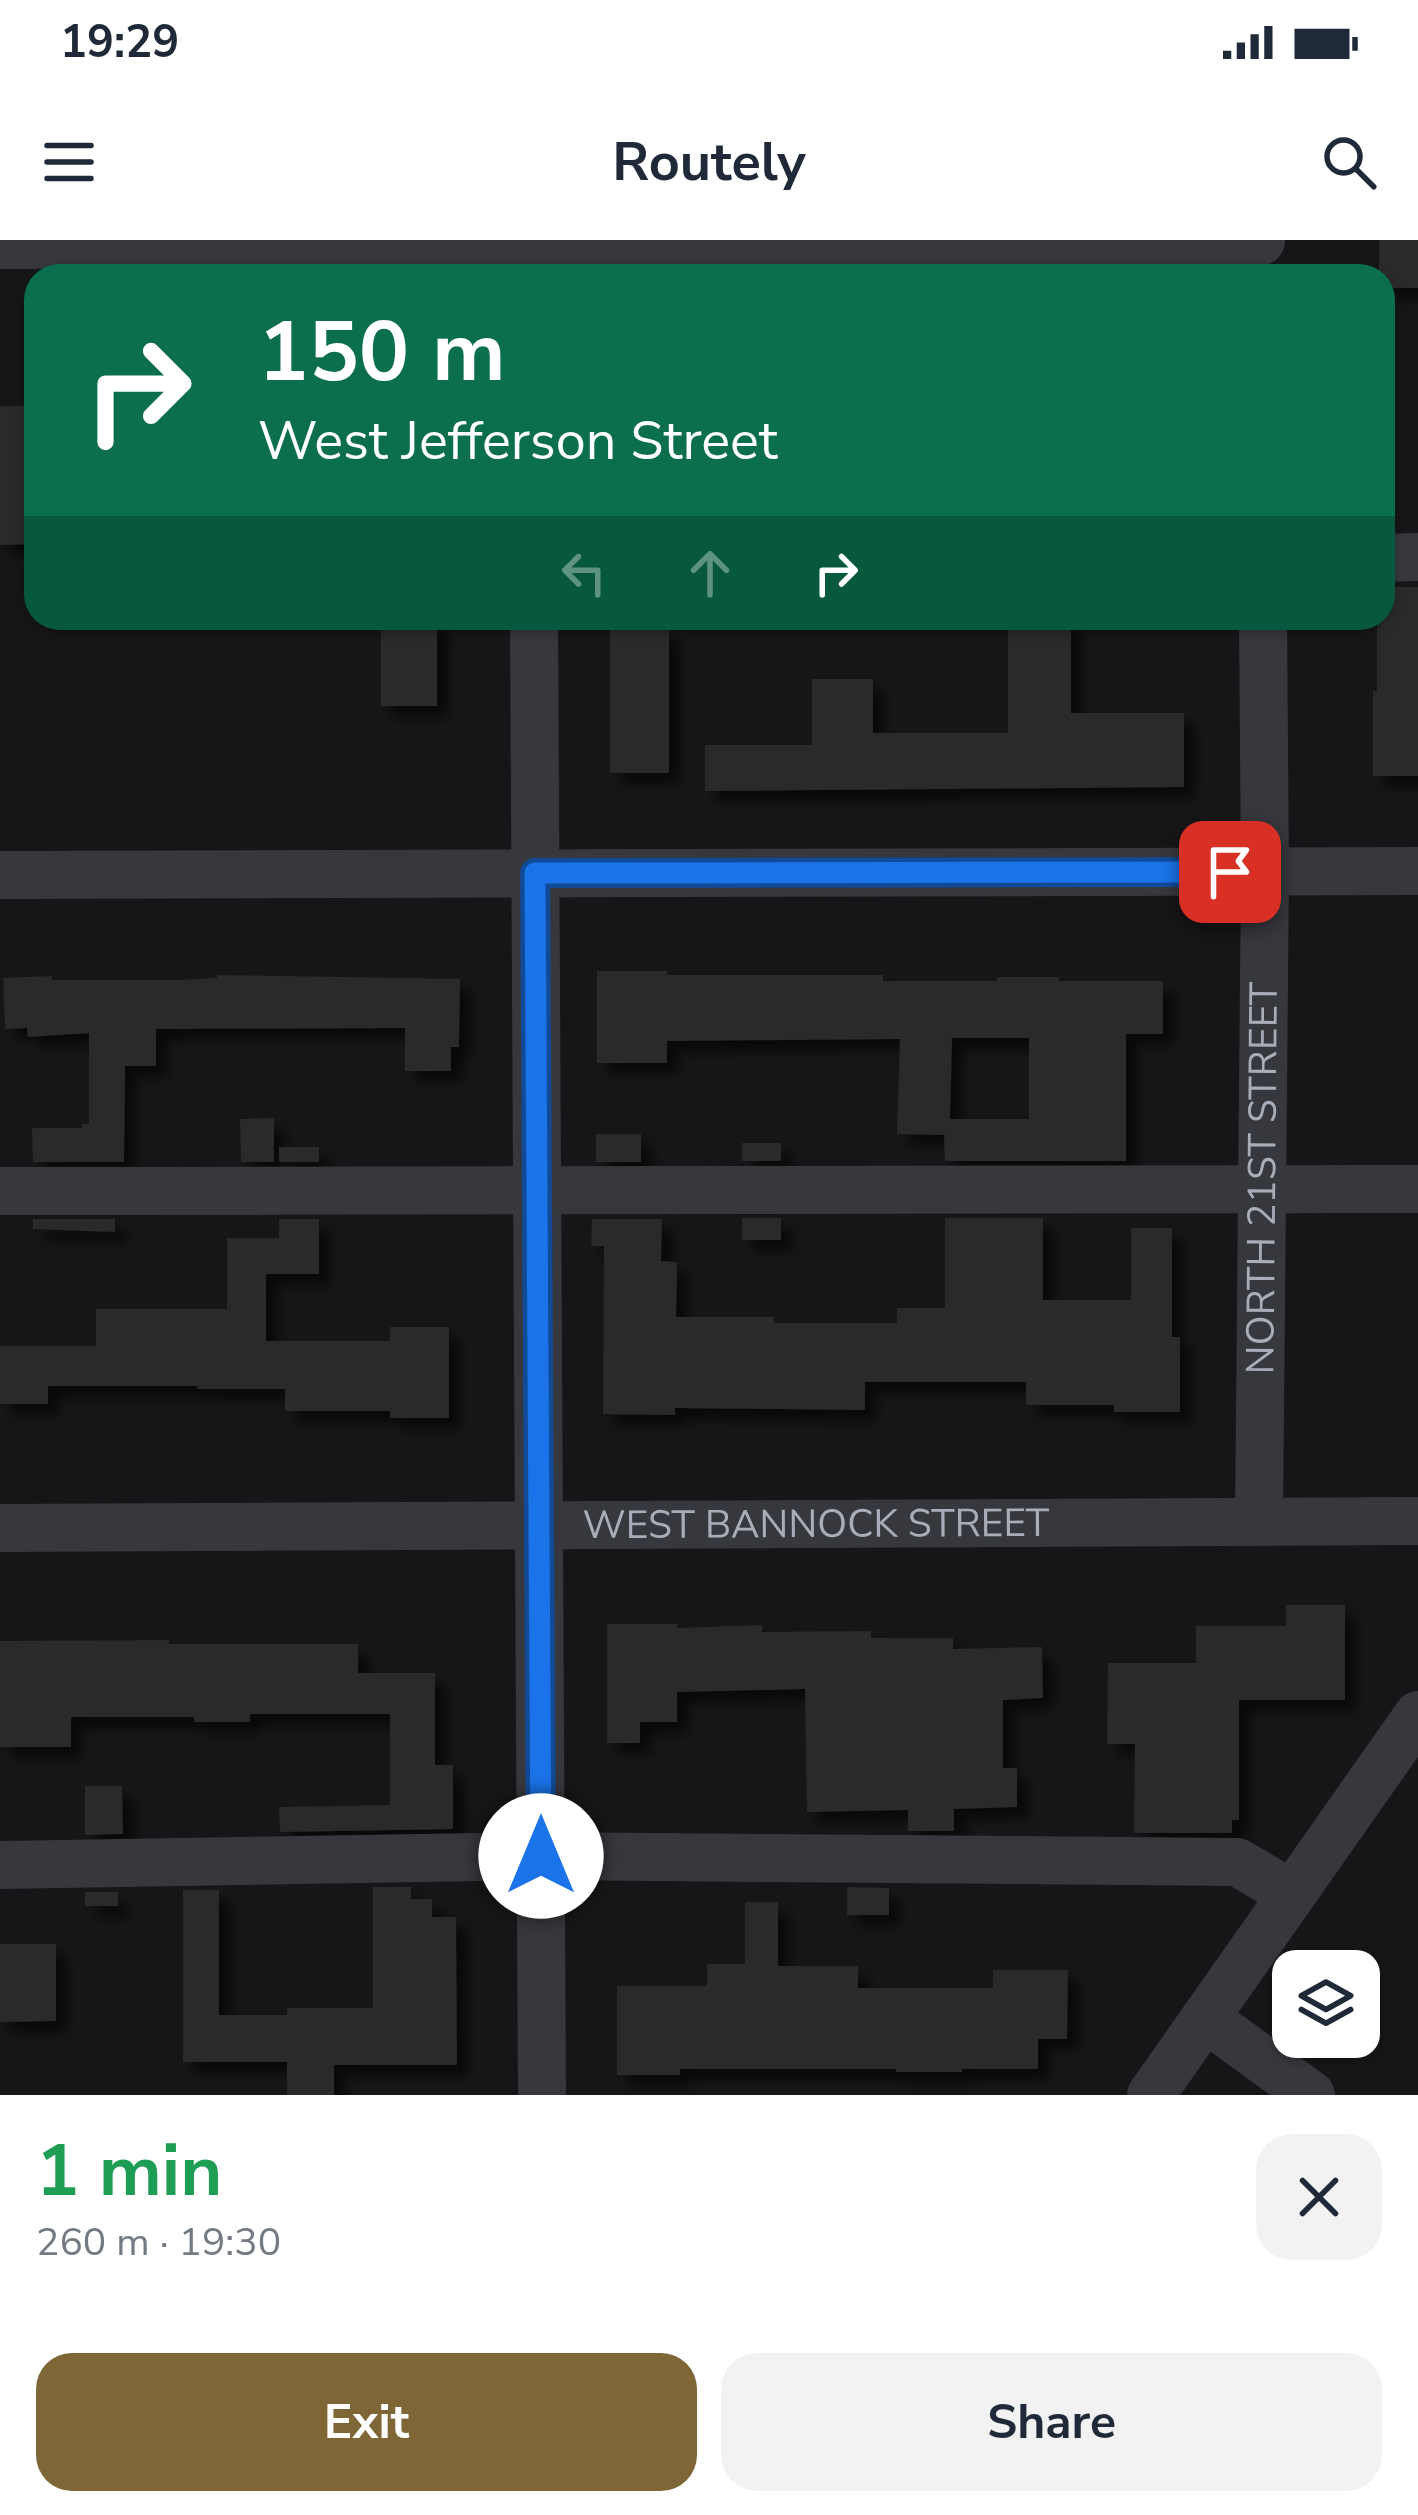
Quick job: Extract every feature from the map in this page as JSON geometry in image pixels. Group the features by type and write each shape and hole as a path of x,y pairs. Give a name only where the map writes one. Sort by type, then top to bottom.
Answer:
{"street":[{"path":"0,245 532,253 1261,240"},
{"path":"534,630 542,2095"},
{"name":"NORTH 21ST STREET","path":"1259,1520 1263,630"},
{"path":"0,875 1418,871"},
{"path":"0,1191 1418,1190"},
{"name":"WEST BANNOCK STREET","path":"0,1528 1418,1521"},
{"path":"1151,2095 1292,1894 1409,1747"},
{"path":"0,1865 541,1856 1237,1862 1292,1894"},
{"path":"1205,2018 1311,2095"}],"building":[{"path":"1379,240 1418,240 1418,288 1395,288 1395,264 1379,264"},
{"path":"0,406 24,406 24,544 0,545"},
{"path":"1395,587 1418,587 1418,776 1373,776 1373,691 1377,691 1377,630 1395,630"},
{"path":"381,630 437,630 437,706 381,706"},
{"path":"610,630 669,630 669,773 610,773"},
{"path":"1008,630 1071,630 1071,713 1184,713 1184,787 705,791 705,745 812,745 812,679 873,679 873,733 1008,733"},
{"path":"597,971 883,975 883,981 1059,977 1059,981 1163,981 1163,1034 1126,1034 1126,1161 945,1161 944,1135 897,1134 900,1039 667,1041 667,1063 597,1063","holes":["952,1038 1029,1038 1029,1119 950,1119"]},
{"path":"217,975 460,979 459,1047 451,1047 451,1071 405,1071 405,1028 156,1029 156,1066 125,1066 124,1162 33,1162 32,1128 89,1124 89,1033 28,1037 27,1028 5,1029 3,978 180,980"},
{"path":"274,1118 274,1162 241,1162 240,1119"},
{"path":"596,1134 641,1134 641,1162 596,1162"},
{"path":"742,1143 781,1143 781,1161 742,1161"},
{"path":"279,1147 319,1147 319,1162 279,1162"},
{"path":"742,1218 781,1218 781,1240 742,1240"},
{"path":"945,1218 1043,1218 1043,1300 1131,1300 1131,1228 1172,1228 1172,1337 1180,1337 1180,1412 1114,1412 1114,1405 1026,1405 1026,1382 865,1382 865,1410 675,1408 675,1415 603,1414 604,1246 591,1246 592,1219 662,1219 661,1261 677,1262 676,1317 897,1323 897,1308 945,1308"},
{"path":"33,1219 115,1219 115,1232 33,1229"},
{"path":"279,1219 319,1219 319,1274 266,1274 266,1341 390,1341 390,1327 449,1327 449,1418 390,1418 390,1411 285,1411 285,1389 197,1386 48,1386 48,1404 0,1404 0,1346 96,1346 96,1309 227,1309 227,1238 279,1238"},
{"path":"1286,1605 1345,1605 1345,1700 1239,1700 1239,1820 1232,1820 1232,1833 1134,1833 1135,1744 1107,1744 1108,1663 1196,1663 1196,1626 1286,1626"},
{"path":"607,1624 762,1625 762,1632 871,1631 871,1638 953,1638 953,1649 1042,1647 1043,1698 1003,1700 1003,1768 1017,1768 1017,1807 954,1809 954,1831 908,1831 908,1810 807,1812 805,1689 677,1692 677,1722 640,1722 640,1743 607,1743"},
{"path":"169,1640 169,1644 358,1644 358,1673 435,1673 435,1765 453,1765 453,1829 280,1832 279,1807 390,1805 390,1714 250,1714 250,1722 71,1717 71,1747 0,1747 0,1641"},
{"path":"85,1786 122,1786 123,1834 85,1835"},
{"path":"373,1887 411,1887 411,1899 432,1899 432,1917 456,1917 457,2065 334,2065 334,2095 287,2095 287,2062 183,2062 183,1890 219,1890 219,2015 287,2015 287,2008 373,2008"},
{"path":"847,1887 889,1888 889,1915 847,1915"},
{"path":"85,1892 118,1892 118,1906 85,1906"},
{"path":"745,1902 778,1902 778,1966 858,1966 858,1988 993,1988 993,1970 1068,1970 1067,2039 1038,2039 1038,2069 680,2069 680,2075 617,2075 617,1986 707,1986 707,1964 745,1964"},
{"path":"0,1944 56,1944 56,2021 0,2022"}],"route":[{"path":"541,1856 535,873 1230,872"}]}
